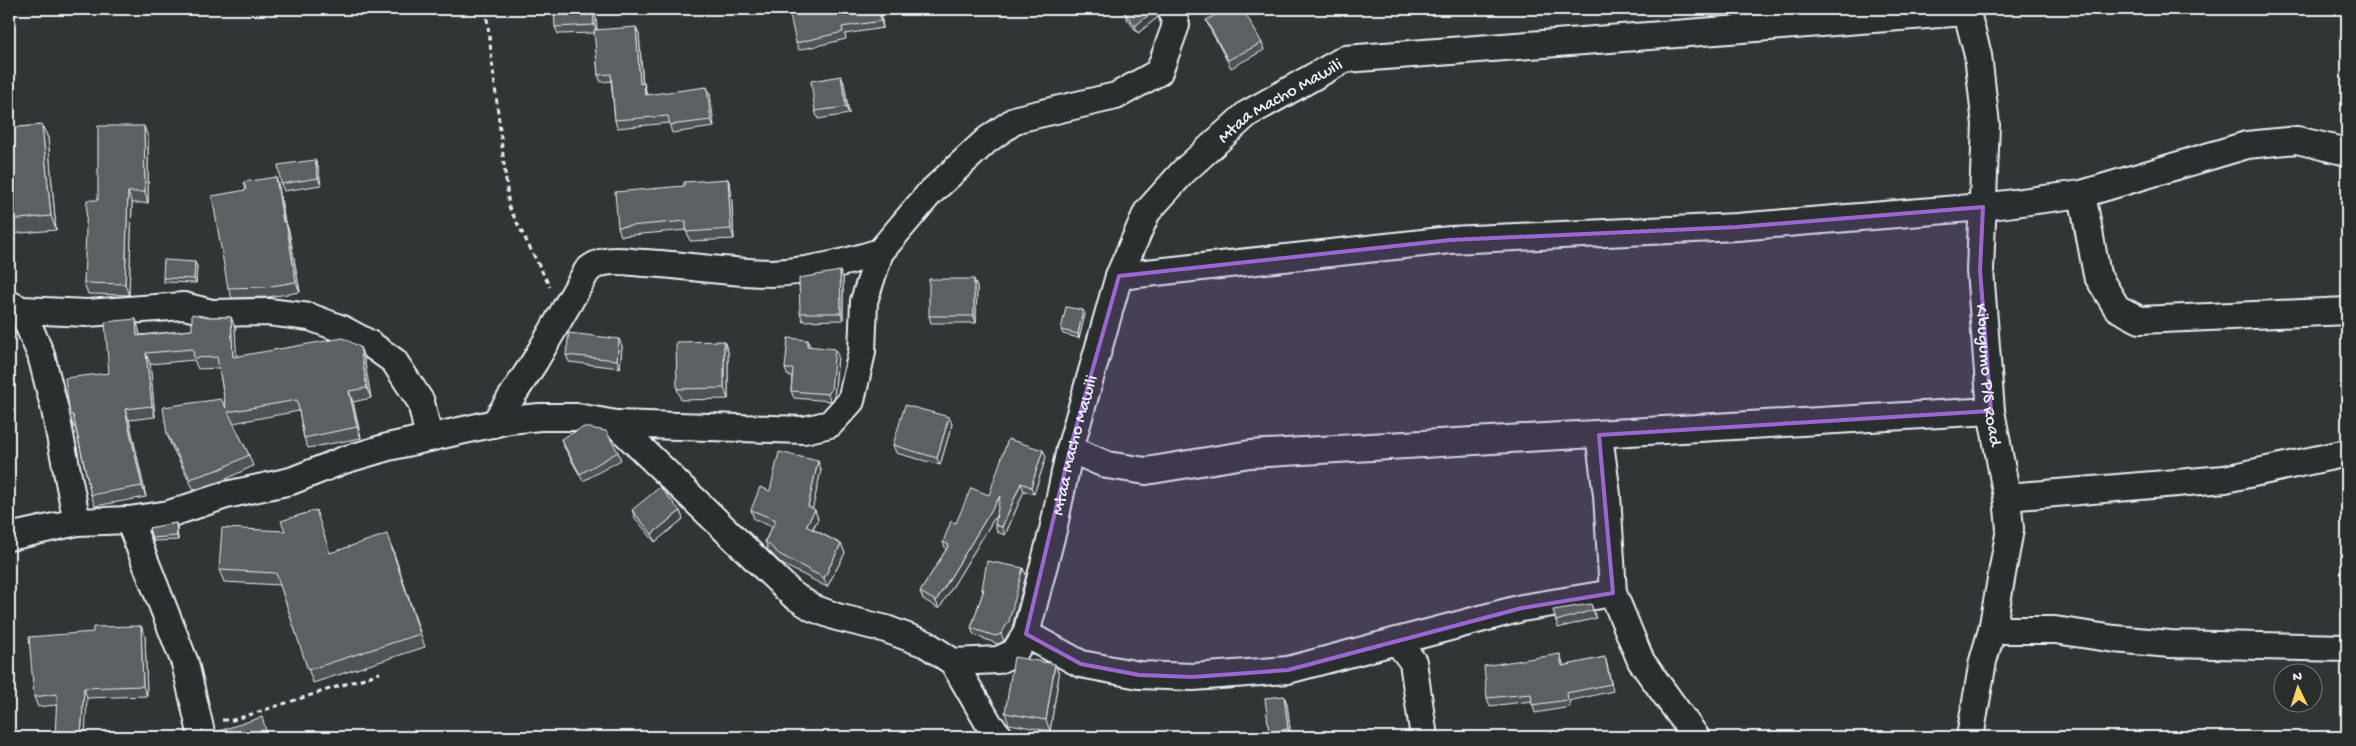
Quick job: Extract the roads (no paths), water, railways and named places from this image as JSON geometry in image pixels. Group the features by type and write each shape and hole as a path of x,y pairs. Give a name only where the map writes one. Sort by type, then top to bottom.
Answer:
{"street":[{"path":"9,537 77,522 129,520 169,514 226,495 291,481 344,460 388,446 494,424 540,417 577,417 616,424 804,430 830,424 851,401 862,352 864,300 880,252 929,194 987,140 1017,119 1116,96 1159,72 1176,25 1171,9"},
{"name":"Kibugumo P/S Road","path":"1966,10 1978,55 1986,125 1980,270 1991,411 2007,497 2010,529 1992,630 1983,661 1970,737"},
{"name":"Mtaa Macho Mawili","path":"953,662 998,660 1014,653 1026,634 1053,530 1070,449 1119,276 1147,212 1182,172 1248,114 1345,60 1966,10"},
{"path":"1119,276 1450,240 1755,226 1983,207 2082,194 2246,145 2297,140 2347,152"},
{"path":"2082,194 2097,274 2117,308 2140,320 2347,311"},
{"path":"494,424 587,271 594,264 605,261 772,273 842,264 880,252"},
{"path":"16,307 87,313 184,306 212,313 268,312 310,317 370,344 394,361 422,402 429,438"},
{"path":"16,307 41,355 55,410 77,522"},
{"path":"1070,449 1106,465 1146,471 1250,454 1991,411"},
{"path":"616,424 793,595 813,608 837,617 886,629 926,644 953,662 989,724 1000,737"},
{"path":"1599,434 1606,495 1613,593 1640,661 1696,737"},
{"path":"2007,497 2225,479 2347,453"},
{"path":"129,520 186,663 200,728"},
{"path":"1026,634 1081,664 1139,675 1193,677 1288,670 1522,608 1613,593"},
{"path":"1992,630 2055,630 2115,639 2170,644 2347,648"},
{"path":"1397,642 1413,662 1424,737"}]}
